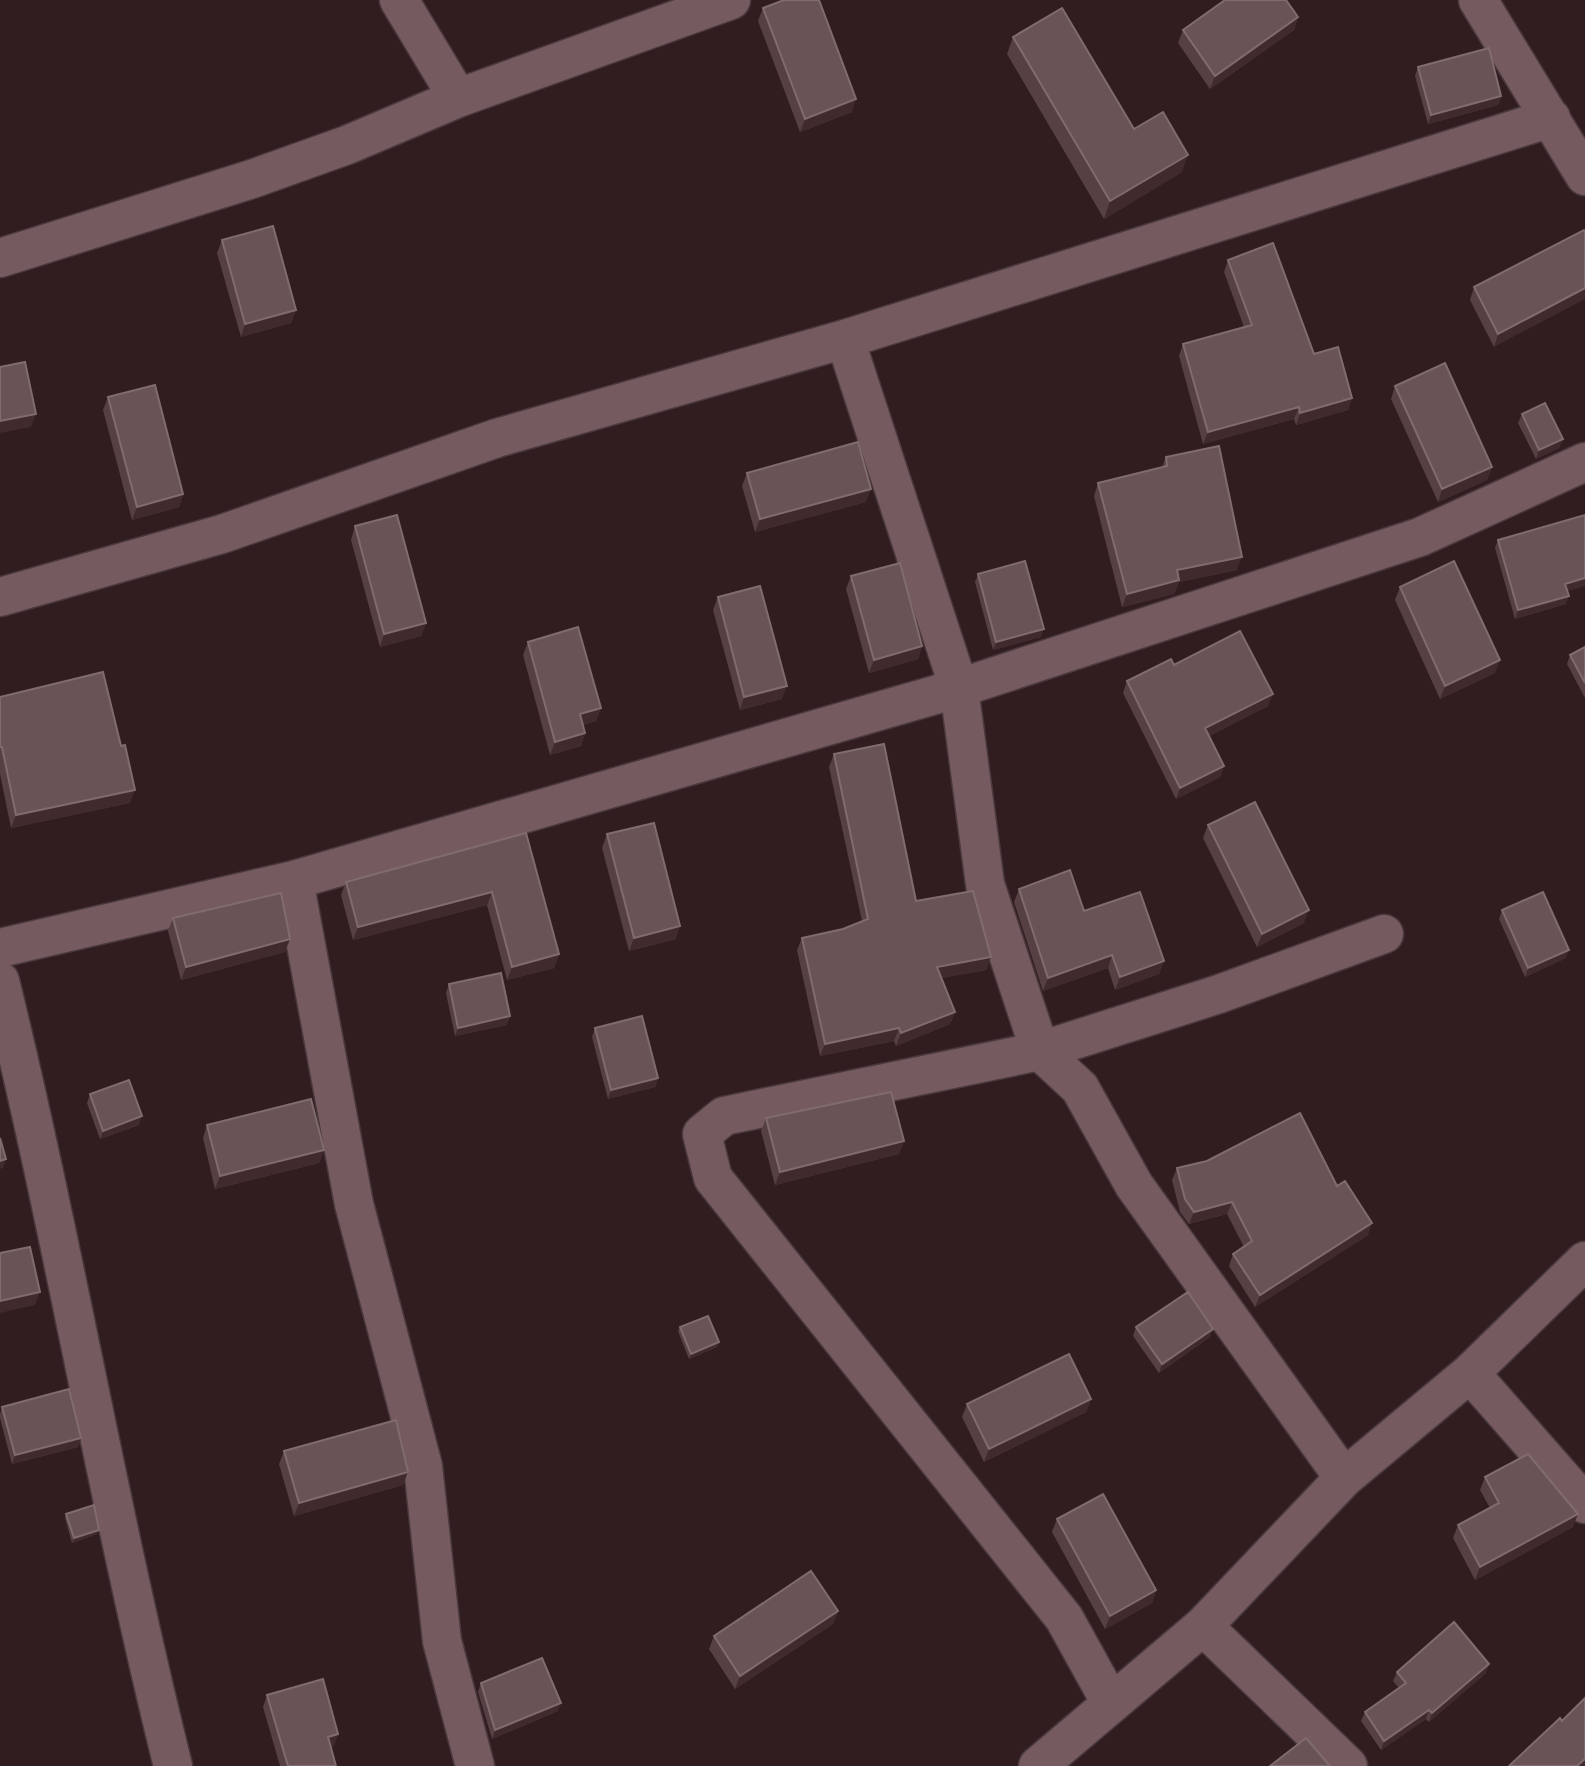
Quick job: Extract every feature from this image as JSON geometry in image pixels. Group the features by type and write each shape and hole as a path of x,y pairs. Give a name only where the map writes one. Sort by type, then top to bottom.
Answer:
{"street":[{"path":"399,0 458,98"},
{"path":"1478,0 1585,176"},
{"path":"0,258 252,179 347,145 458,98 723,1"},
{"path":"0,597 222,534 497,438 845,339 1551,118"},
{"path":"845,339 959,688 985,884 1040,1051 1080,1088 1134,1185 1344,1478"},
{"path":"0,948 294,880 959,688 1420,537 1585,462"},
{"path":"294,880 355,1204 423,1466 442,1641 475,1766"},
{"path":"1111,1703 1064,1618 713,1178 702,1134 724,1116 1040,1051 1219,993 1384,934"},
{"path":"0,981 71,1288 134,1610 173,1766"},
{"path":"1038,1766 1203,1626 1344,1478 1470,1373 1585,1261"},
{"path":"1470,1373 1585,1504"},
{"path":"1203,1626 1348,1766"}],"building":[{"path":"784,0 819,0 856,99 805,119 763,8"},
{"path":"1225,0 1286,0 1298,17 1215,76 1183,30"},
{"path":"1062,8 1134,129 1163,112 1188,155 1110,201 1013,37"},
{"path":"1489,48 1501,96 1431,115 1418,67"},
{"path":"273,226 296,310 245,324 222,240"},
{"path":"1584,230 1585,288 1498,334 1474,287"},
{"path":"1273,243 1314,354 1338,347 1352,398 1300,413 1299,407 1208,432 1183,344 1252,325 1228,260"},
{"path":"25,362 36,414 0,421 0,367"},
{"path":"1445,363 1492,467 1442,489 1395,386"},
{"path":"155,385 183,494 137,507 108,397"},
{"path":"1545,403 1563,439 1539,450 1522,414"},
{"path":"858,442 871,489 760,519 747,473"},
{"path":"1219,446 1242,557 1177,570 1179,580 1127,594 1098,483 1167,466 1166,457"},
{"path":"397,515 426,623 384,634 355,526"},
{"path":"1585,515 1585,578 1565,584 1569,596 1518,610 1498,540"},
{"path":"1025,561 1044,629 996,642 978,574"},
{"path":"1454,561 1500,660 1445,686 1400,587"},
{"path":"900,563 922,646 874,660 851,576"},
{"path":"760,586 787,686 744,697 718,597"},
{"path":"578,627 601,708 580,714 585,733 555,742 528,642"},
{"path":"1240,631 1273,694 1205,728 1224,766 1180,788 1127,681 1171,659 1174,665"},
{"path":"1585,647 1585,683 1570,655"},
{"path":"103,672 121,746 125,745 135,790 16,815 0,747 0,697"},
{"path":"884,744 916,901 973,891 991,957 937,967 955,1012 901,1033 899,1028 825,1044 802,938 843,929 868,919 834,754"},
{"path":"1255,802 1309,910 1262,934 1208,825"},
{"path":"654,823 680,926 634,938 607,834"},
{"path":"526,833 559,954 512,967 492,892 358,927 346,882"},
{"path":"1070,870 1084,911 1140,892 1164,961 1120,977 1112,955 1048,978 1019,889"},
{"path":"1543,892 1569,950 1528,968 1502,910"},
{"path":"281,893 290,939 186,967 173,918"},
{"path":"501,973 510,1016 458,1028 449,984"},
{"path":"642,1016 658,1078 611,1090 595,1028"},
{"path":"129,1080 142,1116 103,1131 90,1094"},
{"path":"891,1092 904,1141 780,1172 766,1118"},
{"path":"311,1099 324,1150 220,1176 207,1125"},
{"path":"1300,1113 1337,1186 1345,1181 1372,1223 1260,1295 1233,1254 1252,1241 1232,1202 1194,1212 1185,1199 1177,1168 1207,1161"},
{"path":"0,1138 6,1159 0,1161"},
{"path":"30,1247 40,1292 0,1301 0,1253"},
{"path":"1188,1292 1213,1329 1162,1364 1136,1327"},
{"path":"708,1316 719,1342 691,1354 680,1327"},
{"path":"1069,1354 1091,1399 989,1449 967,1404"},
{"path":"69,1389 81,1438 15,1455 2,1407"},
{"path":"396,1420 408,1472 299,1503 284,1451"},
{"path":"1528,1454 1578,1514 1480,1567 1458,1525 1499,1503 1485,1477"},
{"path":"1103,1494 1156,1590 1110,1616 1057,1519"},
{"path":"94,1505 99,1530 74,1538 66,1514"},
{"path":"811,1571 838,1611 740,1676 714,1636"},
{"path":"1454,1622 1489,1664 1432,1713 1429,1710 1384,1741 1365,1712 1406,1683 1397,1672"},
{"path":"542,1658 561,1703 495,1730 481,1683"},
{"path":"323,1679 338,1734 328,1737 336,1766 288,1766 267,1695"},
{"path":"1585,1698 1585,1759 1577,1766 1509,1766 1560,1718 1562,1721"},
{"path":"1306,1738 1330,1766 1270,1766"}]}
